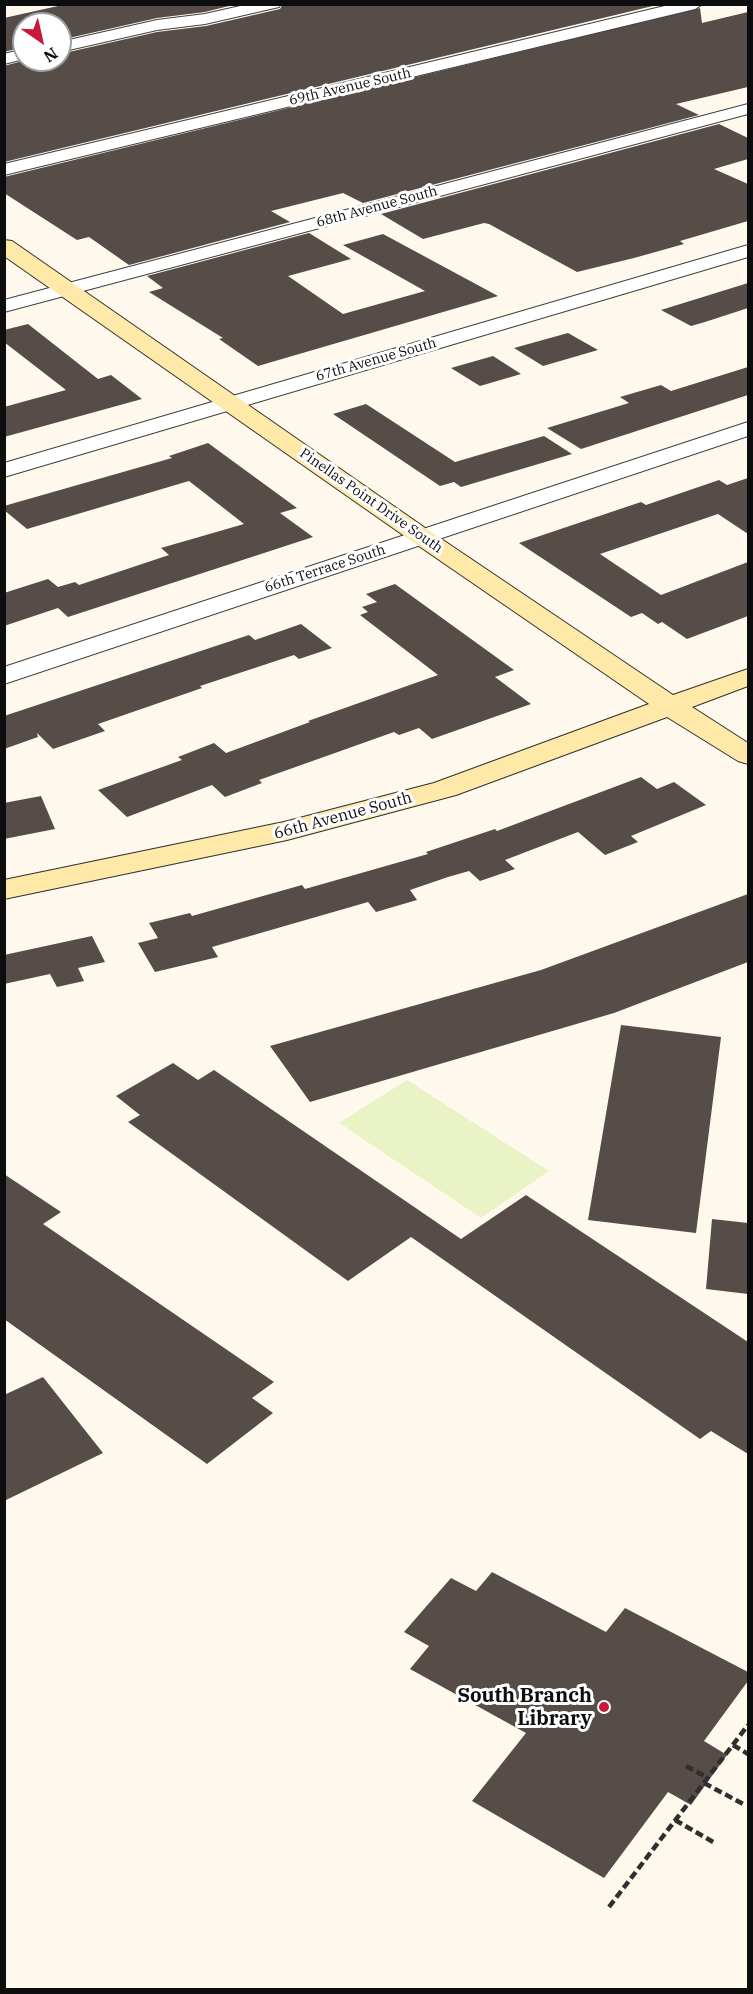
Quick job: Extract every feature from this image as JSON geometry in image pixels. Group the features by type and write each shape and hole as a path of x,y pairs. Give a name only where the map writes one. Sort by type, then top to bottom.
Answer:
{"street":[{"path":"72,43 273,4"},
{"name":"69th Avenue South","path":"4,170 695,4"},
{"name":"68th Avenue South","path":"4,306 748,109"},
{"name":"Pinellas Point Drive South","path":"4,246 422,537 672,707 748,755"},
{"name":"67th Avenue South","path":"4,470 748,251"},
{"name":"66th Terrace South","path":"4,676 748,429"},
{"path":"672,707 748,677"},
{"name":"66th Avenue South","path":"4,890 287,831 445,789 672,707"}],"path":[{"path":"609,1907 748,1725"},
{"path":"733,1745 748,1754"},
{"path":"686,1766 745,1805"},
{"path":"675,1820 715,1843"}],"green space":[{"path":"407,1080 549,1171 481,1218 339,1123"}],"building":[{"path":"67,4 237,4 205,12 157,18 72,37 72,12 31,12"},
{"path":"283,4 661,4 4,162 4,66 12,64 12,72 72,72 72,51 157,32 206,26 280,9"},
{"path":"700,8 702,23 748,12 748,87 676,104 699,115 363,203 343,193 271,211 290,222 129,265 89,237 77,240 4,193 4,177"},
{"path":"12,16 12,50 4,52 4,18"},
{"path":"719,124 748,138 748,159 714,169 748,184 748,221 680,241 684,244 634,258 577,272 489,224 484,223 423,239 381,214"},
{"path":"309,233 351,259 288,276 343,314 425,291 343,245 383,234 498,296 258,366 219,339 223,338 149,292 163,288 147,276"},
{"path":"748,283 748,308 705,322 691,326 661,310"},
{"path":"28,324 98,379 111,375 142,399 4,437 4,407 66,390 4,342 4,330"},
{"path":"568,333 598,350 543,366 514,348"},
{"path":"493,356 521,374 480,386 451,368"},
{"path":"748,367 748,395 581,449 547,428 629,403 620,397 661,385 671,391"},
{"path":"366,404 455,462 544,436 572,454 461,487 454,482 440,486 333,414"},
{"path":"208,443 297,508 280,513 313,537 68,617 58,608 4,626 4,593 48,579 58,587 75,582 79,585 169,555 161,548 244,524 189,481 27,529 4,510 4,506 172,458 169,456"},
{"path":"748,478 748,534 718,514 600,554 661,595 748,562 748,616 687,639 662,622 658,624 642,613 631,617 519,543 641,502 646,505 719,480 727,485"},
{"path":"395,584 514,670 495,677 531,704 432,739 419,728 399,735 394,732 259,780 262,783 225,797 212,785 127,817 98,790 182,760 178,757 214,743 226,753 438,675 360,615 368,612 362,607 377,602 366,594"},
{"path":"301,624 332,648 299,659 294,655 200,686 202,688 98,724 105,731 53,749 37,733 38,737 4,749 4,716 249,635 255,640"},
{"path":"641,777 657,789 674,782 706,805 631,836 638,842 605,855 578,832 505,860 515,869 480,881 469,871 410,890 417,900 376,912 368,902 212,947 218,957 155,972 138,943 158,938 149,923 190,913 192,916 302,885 305,889 428,854 426,852 495,829 497,831"},
{"path":"41,796 55,829 4,839 4,803"},
{"path":"748,894 748,962 614,1013 310,1102 270,1046 541,970"},
{"path":"92,936 105,962 78,968 84,981 57,987 50,974 4,984 4,955"},
{"path":"621,1025 721,1037 696,1233 588,1220"},
{"path":"173,1063 198,1080 214,1070 461,1239 526,1195 748,1342 748,1454 711,1431 700,1439 411,1237 348,1281 128,1122 140,1115 116,1096"},
{"path":"4,1174 61,1212 43,1224 274,1382 252,1398 273,1413 207,1464 4,1319"},
{"path":"712,1219 748,1223 748,1294 706,1289"},
{"path":"43,1377 103,1453 4,1501 4,1395"},
{"name":"South Branch Library","path":"492,1572 606,1632 625,1608 748,1672 748,1681 704,1741 727,1755 691,1805 668,1792 604,1878 472,1801 526,1733 410,1669 429,1646 404,1632 451,1578 476,1591"}],"place":[{"name":"South Branch Library","path":"604,1707"}]}
